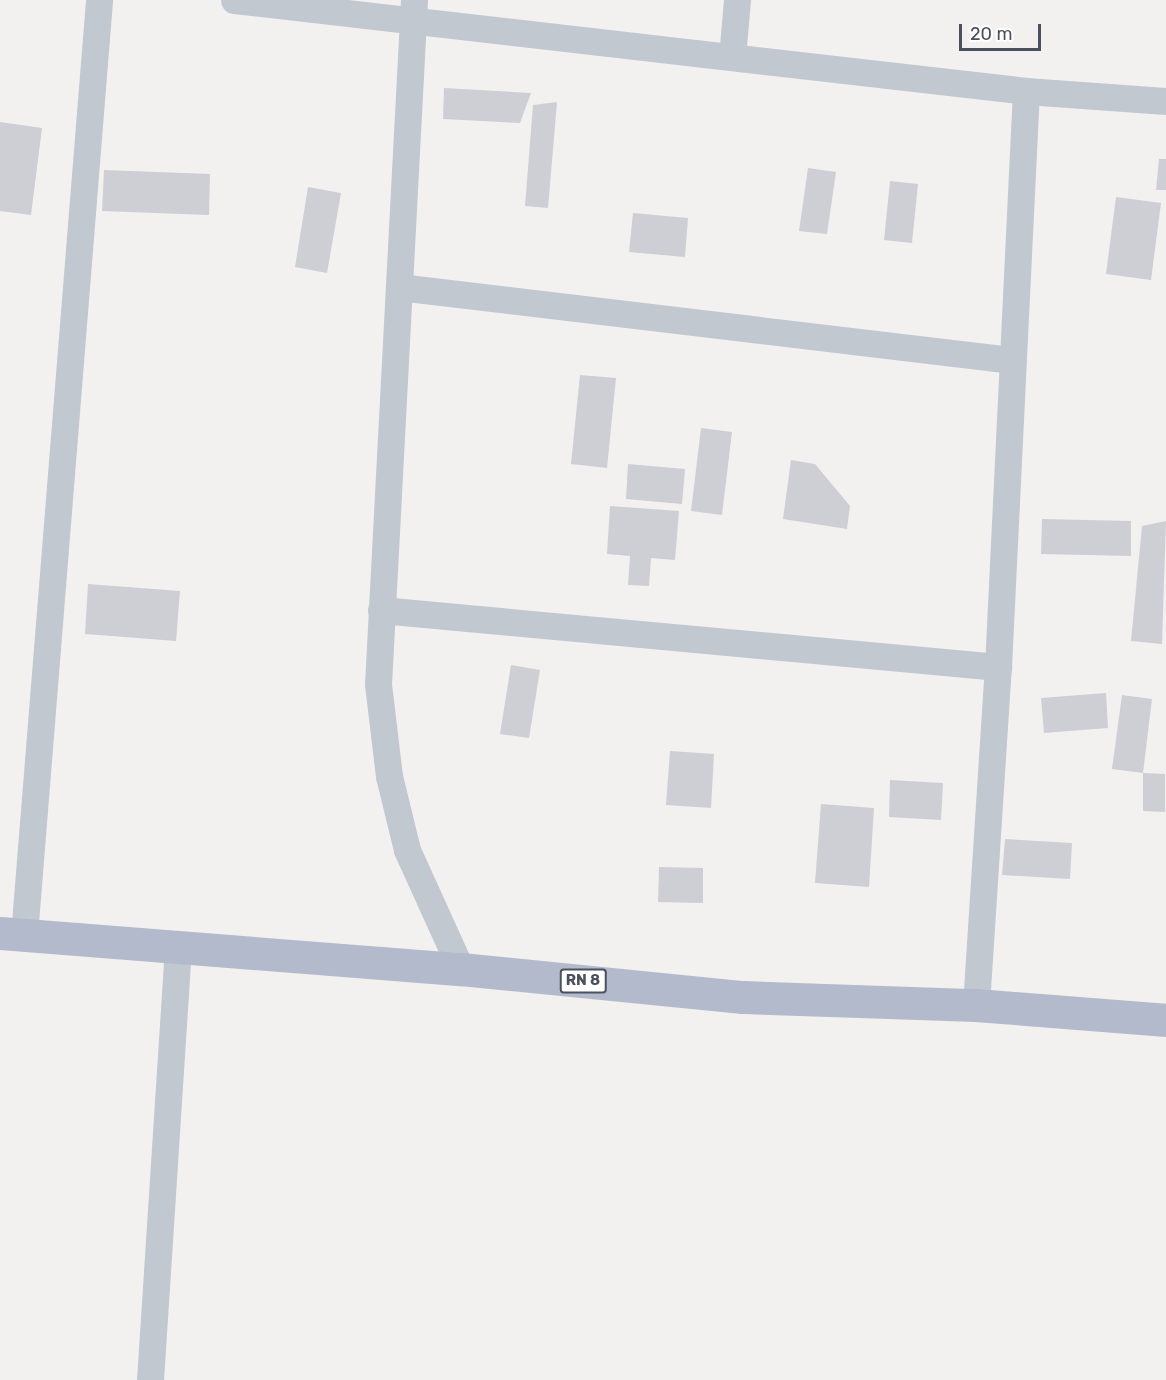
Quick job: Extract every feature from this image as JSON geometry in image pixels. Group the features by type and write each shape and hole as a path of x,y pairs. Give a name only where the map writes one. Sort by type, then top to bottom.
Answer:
{"main road":[{"name":"RN 8","path":"12,934 461,969 743,998 976,1005 1166,1020"}],"street":[{"path":"12,934 99,0"},
{"path":"234,0 413,10 732,57 1026,91 1166,101"},
{"path":"732,57 736,0"},
{"path":"413,10 378,684 389,776 407,850 461,969"},
{"path":"976,1005 998,667 1011,360 1026,91"},
{"path":"399,287 1011,360"},
{"path":"381,610 998,667"},
{"path":"150,1380 178,947"}],"building":[{"path":"444,88 531,93 520,123 443,119"},
{"path":"557,102 548,208 525,206 533,105"},
{"path":"0,122 42,128 31,215 0,211"},
{"path":"1159,159 1166,159 1166,190 1156,190"},
{"path":"808,168 836,172 827,234 799,231"},
{"path":"104,170 210,174 209,215 102,211"},
{"path":"890,181 918,184 912,243 884,240"},
{"path":"308,187 341,193 327,273 295,267"},
{"path":"1116,197 1161,203 1151,280 1106,274"},
{"path":"633,213 688,218 685,257 629,252"},
{"path":"580,375 616,378 607,468 571,464"},
{"path":"701,428 732,432 722,515 691,511"},
{"path":"791,460 815,464 850,506 847,529 783,519"},
{"path":"628,464 685,469 682,504 626,499"},
{"path":"610,506 679,511 675,560 651,558 649,586 628,585 630,556 607,554"},
{"path":"1042,519 1131,521 1131,556 1041,554"},
{"path":"1166,521 1162,644 1131,641 1142,526"},
{"path":"88,584 180,591 176,641 85,634"},
{"path":"511,665 540,670 529,738 500,734"},
{"path":"1106,693 1108,728 1044,733 1041,698"},
{"path":"1122,695 1152,699 1143,773 1112,769"},
{"path":"670,751 714,754 711,808 666,805"},
{"path":"1143,773 1165,774 1165,812 1143,811"},
{"path":"890,780 943,783 941,820 889,817"},
{"path":"821,804 874,808 869,887 815,883"},
{"path":"1005,839 1072,843 1070,879 1002,875"},
{"path":"659,867 703,868 703,903 658,902"}]}
